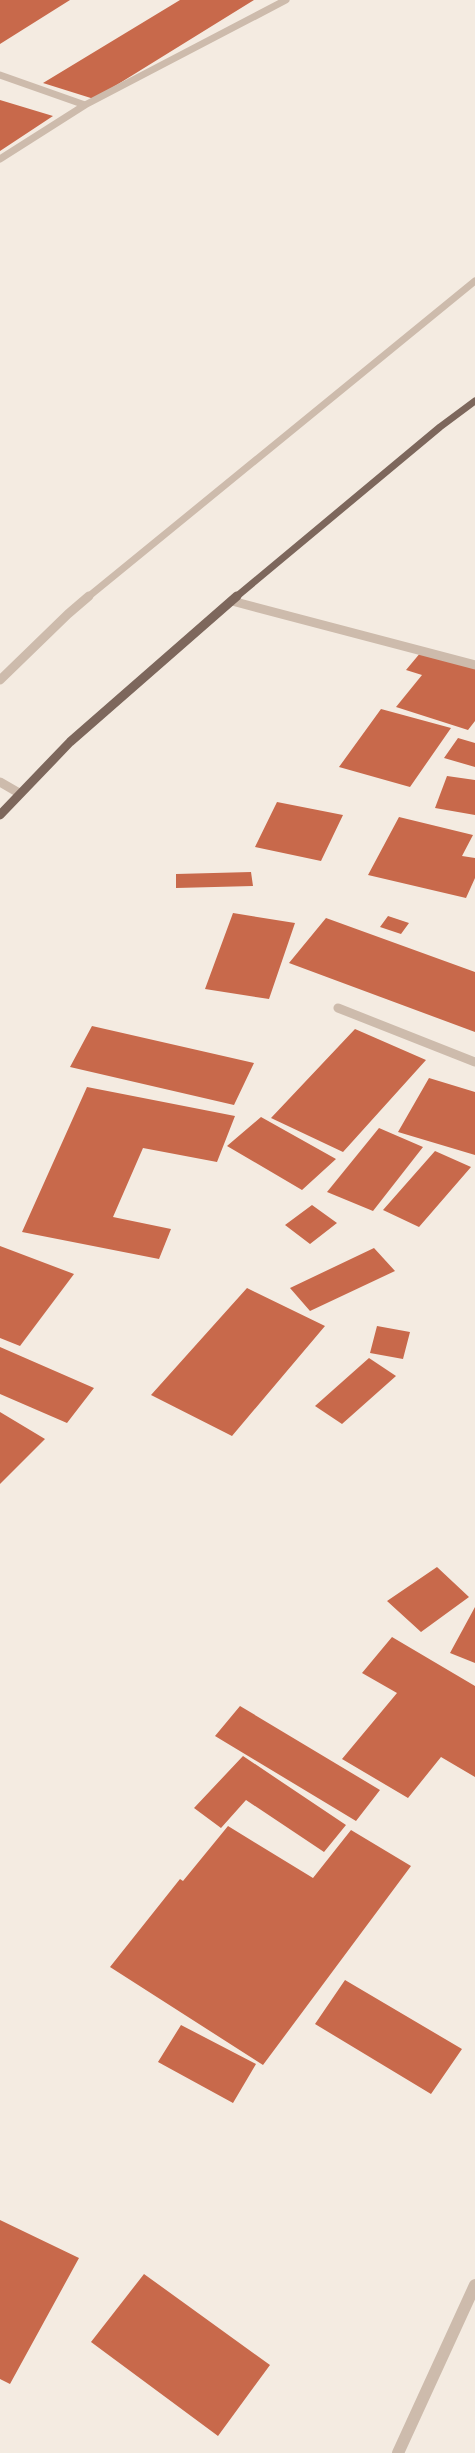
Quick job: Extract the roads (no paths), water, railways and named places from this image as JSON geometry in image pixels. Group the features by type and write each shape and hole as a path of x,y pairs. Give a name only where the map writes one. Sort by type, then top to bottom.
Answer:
{"main road":[{"path":"0,815 19,793 70,742 232,601 440,427 475,401"}],"street":[{"path":"0,159 85,105 286,0"},
{"path":"0,75 85,105"},
{"path":"0,680 68,614 475,280"},
{"path":"232,601 475,665"},
{"path":"0,782 19,793"},
{"path":"338,1008 475,1062"},
{"path":"398,2453 475,2285"}]}
